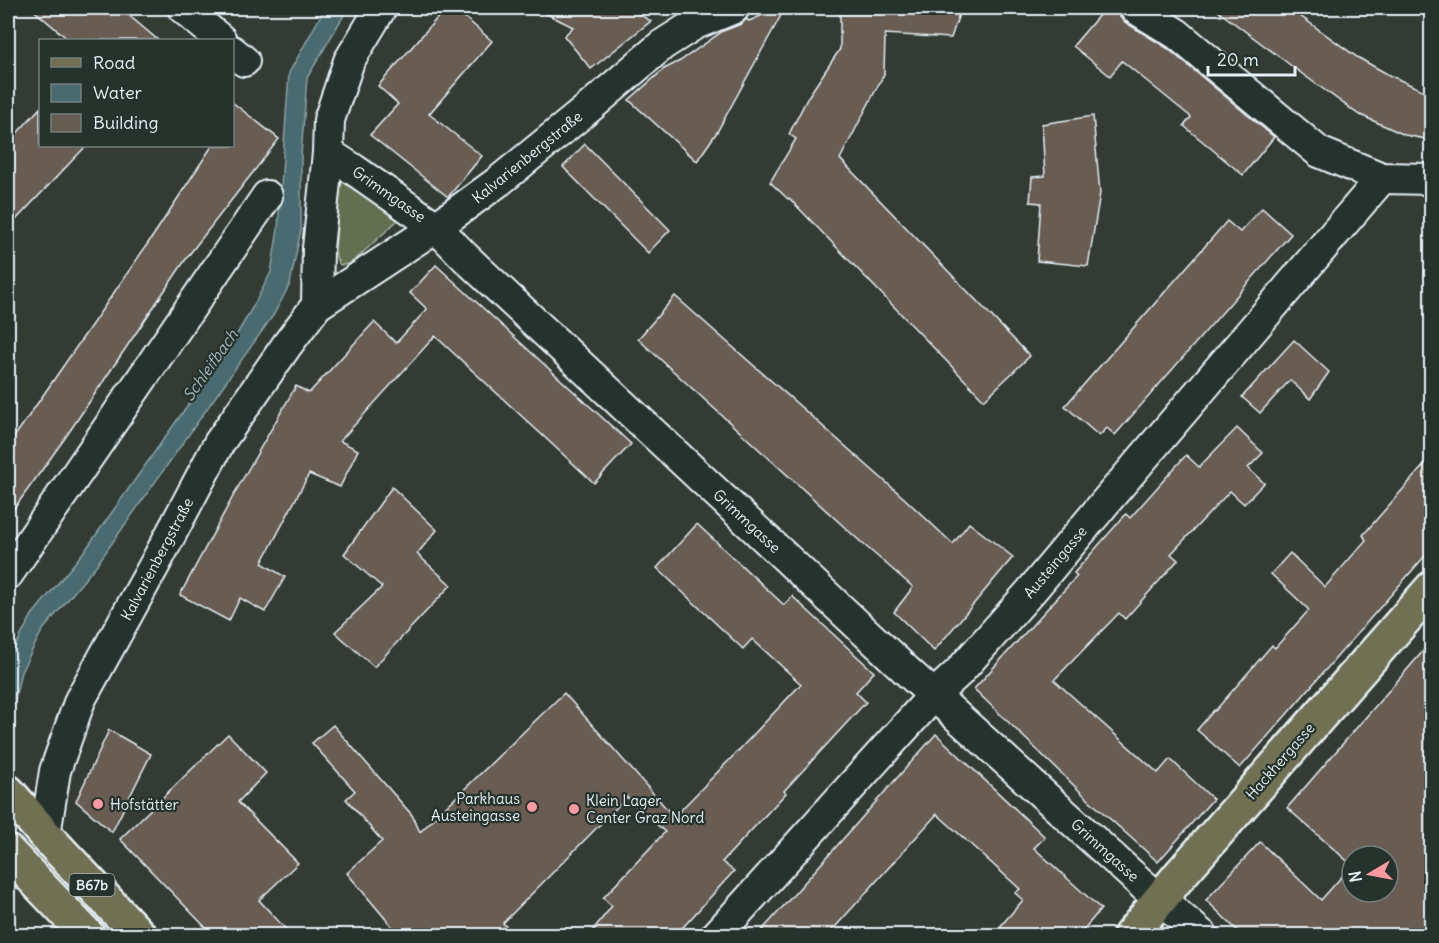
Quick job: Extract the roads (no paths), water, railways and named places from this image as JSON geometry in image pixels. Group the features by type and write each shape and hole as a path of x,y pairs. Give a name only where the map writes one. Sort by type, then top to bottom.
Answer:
{"main road":[{"name":"Hackhergasse","path":"1130,936 1159,899 1431,588"},
{"name":"B67b","path":"8,792 140,936"},
{"name":"B67b","path":"8,852 88,936"}],"street":[{"path":"183,8 220,39"},
{"path":"317,305 318,248 328,153 329,120 350,61 381,8"},
{"name":"Kalvarienbergstraße","path":"45,835 55,771 80,700 219,443 317,305 436,227 499,181 662,45 695,24 734,8"},
{"path":"1135,8 1177,34 1319,152 1382,178 1431,179"},
{"name":"Grimmgasse","path":"328,153 436,227 934,695 1159,899 1203,936"},
{"name":"Austeingasse","path":"716,936 1031,591 1382,178"},
{"path":"8,574 267,196"}],"water":[{"path":"325,8 348,8 307,78 301,155 301,229 290,284 274,314 98,563 42,631 21,672 9,727 9,658 32,615 86,549 233,341 271,272 278,229 289,73"}],"place":[{"name":"Hofstätter","path":"98,804"},
{"name":"Parkhaus Austeingasse","path":"532,807"},
{"name":"Klein Lager Center Graz Nord","path":"574,809"}],"water label":[{"name":"Schleifbach","path":"210,365"}]}
